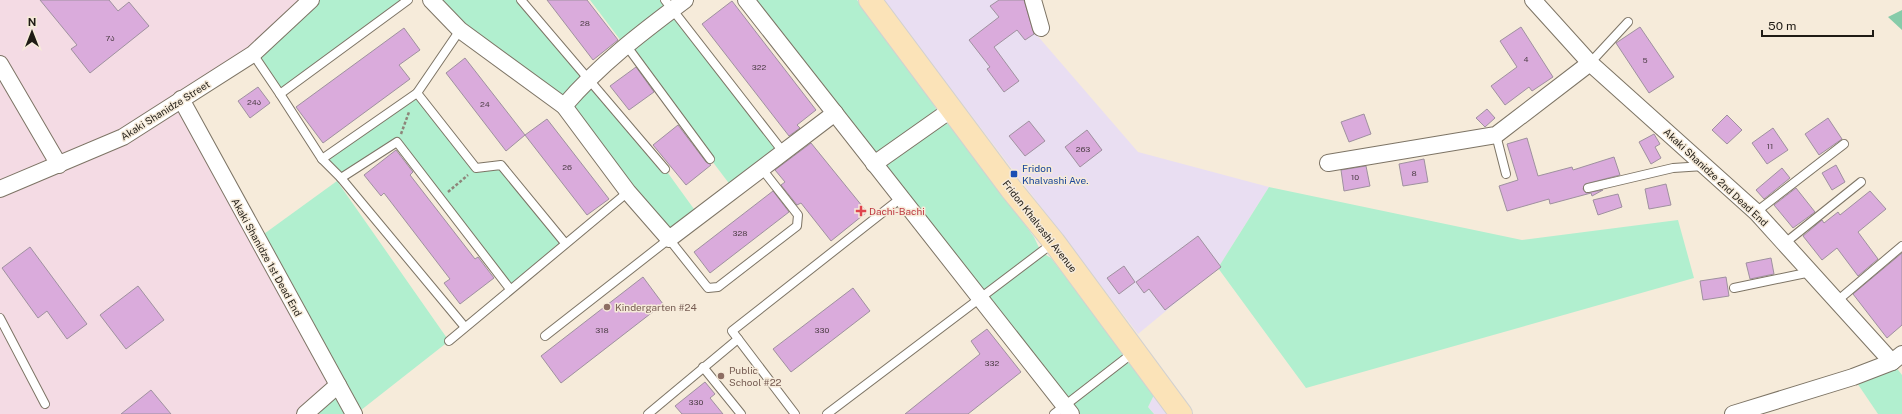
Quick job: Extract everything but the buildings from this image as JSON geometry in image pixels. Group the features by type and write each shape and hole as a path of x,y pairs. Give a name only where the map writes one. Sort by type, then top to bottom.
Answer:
{"main road":[{"name":"Fridon Khalvashi Avenue","path":"870,0 1011,189 1054,242 1181,414"}],"street":[{"name":"Akaki Shanidze Street","path":"0,189 123,137 252,54 311,0"},
{"path":"431,0 460,30 564,106 628,192 669,239 835,114"},
{"path":"564,106 587,79 669,5 686,0"},
{"path":"747,0 980,298 1063,411"},
{"path":"1033,0 1041,28"},
{"name":"Akaki Shanidze 2nd Dead End","path":"1533,0 1590,63 1707,166 1756,212 1837,301 1897,358 1853,377 1732,414"},
{"path":"1328,163 1496,135 1590,63"},
{"path":"0,64 59,165"},
{"name":"Akaki Shanidze 1st Dead End","path":"181,99 354,414"},
{"path":"874,164 952,109"},
{"path":"305,414 338,385"}],"lane":[{"path":"280,94 408,0"},
{"path":"521,0 665,169"},
{"path":"669,5 784,153"},
{"path":"1590,63 1628,22"},
{"path":"322,158 417,92 460,30"},
{"path":"626,45 710,159"},
{"path":"252,54 322,158 341,178 464,326"},
{"path":"417,92 476,168 501,165 565,243"},
{"path":"1496,135 1506,174"},
{"path":"341,178 398,142 510,289"},
{"path":"1756,212 1844,144"},
{"path":"1588,188 1673,168 1707,166"},
{"path":"545,336 669,239 708,288 718,287 797,226 798,215 762,169"},
{"path":"1785,243 1861,182"},
{"path":"449,340 464,326 628,192"},
{"path":"795,414 732,331 902,198"},
{"path":"827,414 1054,242"},
{"path":"1837,301 1902,246"},
{"path":"1734,288 1811,272"},
{"path":"0,318 44,404"},
{"path":"648,414 738,338"},
{"path":"1063,411 1134,352"},
{"path":"704,367 741,414"}],"path":[{"path":"398,142 417,92"},
{"path":"441,198 476,168"}],"shaded area":[{"path":"0,0 311,0 181,99 338,385 305,414 0,414"},
{"path":"883,0 1033,0 1036,34 1138,152 1269,187 1218,268 1138,334"},
{"path":"1154,395 1170,414 1154,414 1148,407"}],"green space":[{"path":"311,0 408,0 280,94 253,54"},
{"path":"431,0 521,0 665,169 699,216 669,239 564,106"},
{"path":"590,0 665,0 784,153 734,190"},
{"path":"749,0 857,0 932,101 940,117 953,127 1034,237 1041,252 1051,258 1122,351 1124,361 1131,363 1154,395 1148,407 1154,414 1071,414"},
{"path":"1902,10 1902,30 1888,17"},
{"path":"417,93 476,168 501,165 565,243 510,289 398,142 341,178 322,159"},
{"path":"337,181 449,341 356,414 305,414 338,385 257,239"},
{"path":"1269,187 1522,240 1678,220 1694,278 1306,388 1218,268"},
{"path":"1892,362 1902,375 1902,414 1878,414 1853,377"}],"place":[{"name":"Fridon Khalvashi Ave.","path":"1014,174"},
{"name":"Dachi-Bachi","path":"861,211"},
{"name":"Kindergarten #24","path":"607,307"},
{"name":"Public School #22","path":"721,376"}]}
